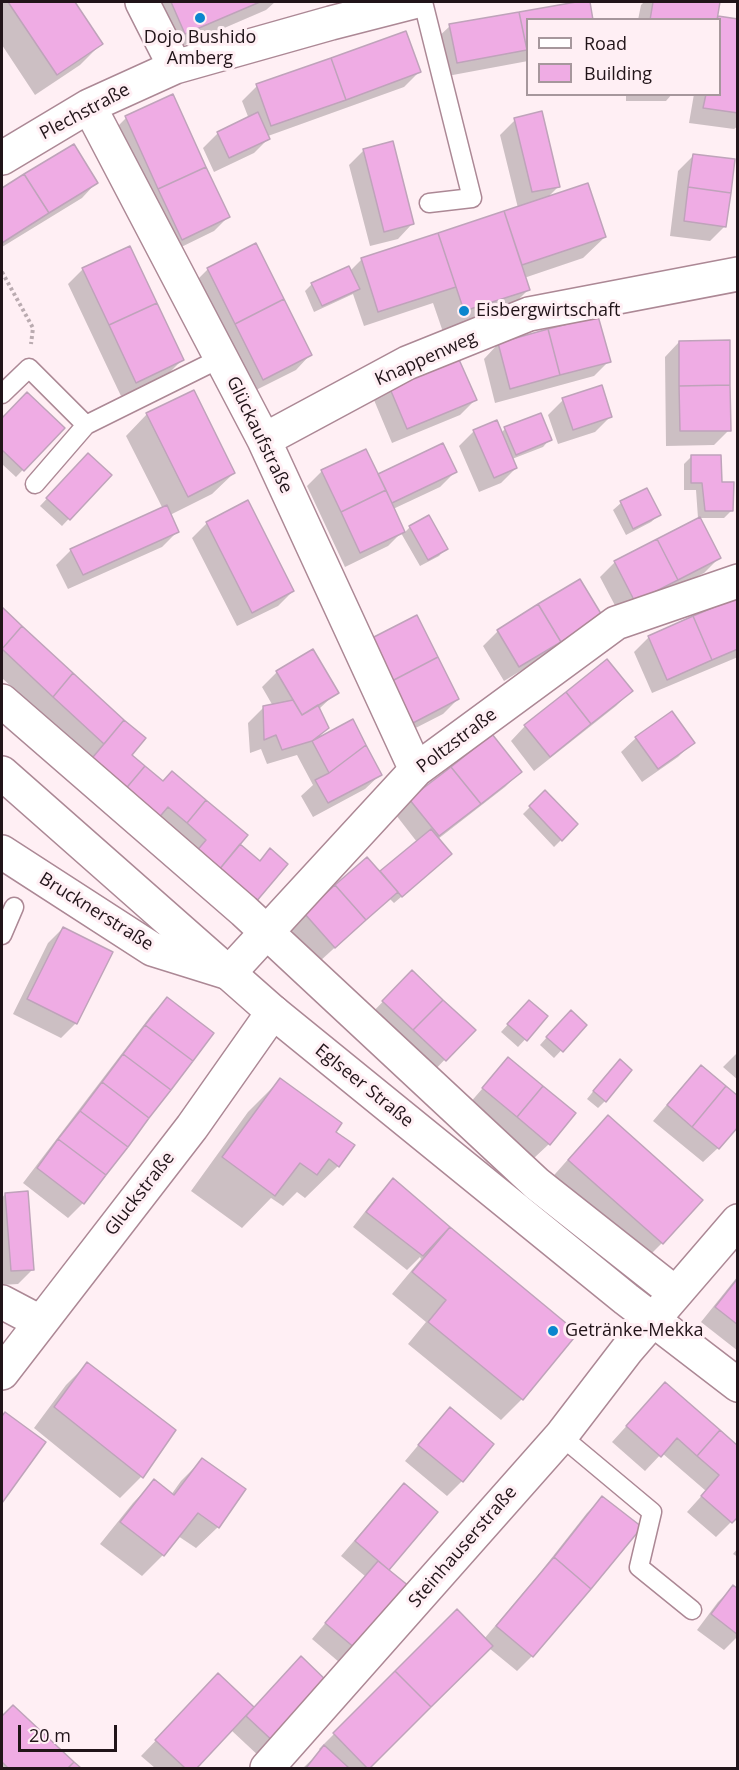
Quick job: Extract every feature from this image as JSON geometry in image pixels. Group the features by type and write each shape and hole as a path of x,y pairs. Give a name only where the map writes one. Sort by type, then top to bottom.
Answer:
{"street":[{"path":"142,2 176,67"},
{"name":"Plechstraße","path":"2,158 89,106 176,67 330,22 413,2"},
{"name":"Glückaufstraße","path":"89,106 264,440 416,770"},
{"name":"Knappenweg","path":"264,440 407,363 530,314 738,274"},
{"name":"Poltzstraße","path":"229,973 416,770 616,623 738,581"},
{"path":"2,701 244,911 537,1184 675,1293"},
{"name":"Eglseer Straße","path":"2,773 273,1012 652,1320 738,1385"},
{"name":"Brucknerstraße","path":"2,852 152,949 229,973"},
{"name":"Gluckstraße","path":"2,1373 192,1127 273,1012"},
{"name":"Steinhauserstraße","path":"267,1768 561,1436 627,1350 738,1221"},
{"path":"2,1302 40,1322"}],"lane":[{"path":"423,2 472,198 429,203"},
{"path":"35,484 86,425 221,358"},
{"path":"2,394 29,368 86,425"},
{"path":"2,935 14,907"},
{"path":"561,1436 652,1512 639,1567 692,1610"}],"path":[{"path":"2,272 33,328 29,368"}],"building":[{"path":"8,2 75,2 103,44 57,75"},
{"name":"Dojo Bushido Amberg","path":"171,2 260,2 185,34"},
{"path":"576,2 590,2 593,18 526,18 526,45 519,12"},
{"path":"653,2 720,2 717,18 650,18"},
{"path":"519,12 526,50 457,63 449,24"},
{"path":"718,16 738,19 738,113 703,108 706,96 721,96 721,18 718,18"},
{"path":"406,31 421,72 346,100 331,58"},
{"path":"331,58 346,100 271,126 256,84"},
{"path":"173,94 206,167 158,189 125,116"},
{"path":"542,111 560,187 532,192 514,118"},
{"path":"258,112 270,139 229,158 217,132"},
{"path":"393,141 414,224 384,232 363,149"},
{"path":"74,144 98,183 49,213 24,174"},
{"path":"693,154 735,159 731,193 688,187"},
{"path":"206,167 230,217 182,240 158,189"},
{"path":"24,174 49,213 2,243 2,188"},
{"path":"588,183 606,237 522,265 504,211"},
{"path":"688,187 731,193 726,227 684,221"},
{"path":"504,211 530,290 464,311 438,233"},
{"path":"438,233 456,287 378,312 361,258"},
{"path":"256,243 284,299 235,324 207,268"},
{"path":"130,246 157,303 109,325 82,268"},
{"path":"349,266 360,289 322,306 311,283"},
{"path":"284,299 312,355 263,380 235,324"},
{"path":"157,303 184,360 136,383 109,325"},
{"path":"598,316 611,362 560,375 548,329"},
{"path":"548,329 560,375 510,389 498,343"},
{"path":"730,340 730,385 679,386 679,341"},
{"path":"457,355 477,400 407,429 388,384"},
{"path":"602,385 612,417 573,430 562,398"},
{"path":"730,385 731,431 680,431 679,386"},
{"path":"194,390 235,473 188,497 146,413"},
{"path":"27,392 65,428 24,471 2,450 2,418"},
{"path":"541,413 552,440 516,455 504,427"},
{"path":"497,420 517,468 494,478 473,430"},
{"path":"443,443 457,472 392,503 378,474"},
{"path":"366,449 386,490 341,512 321,470"},
{"path":"88,453 112,475 70,520 46,498"},
{"path":"691,455 721,455 722,482 734,482 733,511 705,511 702,483 691,483"},
{"path":"647,488 661,515 633,529 620,501"},
{"path":"386,490 405,532 360,553 341,512"},
{"path":"248,500 294,591 252,613 206,522"},
{"path":"167,505 179,532 83,575 70,549"},
{"path":"429,515 448,549 428,560 409,526"},
{"path":"700,517 721,558 678,580 657,539"},
{"path":"657,539 678,580 635,602 614,561"},
{"path":"580,579 603,617 561,642 538,604"},
{"path":"738,597 738,649 712,660 693,616"},
{"path":"538,604 561,642 519,667 497,630"},
{"path":"2,607 22,626 2,649"},
{"path":"417,615 438,657 392,681 370,639"},
{"path":"693,616 712,660 667,680 648,636"},
{"path":"22,626 73,673 53,697 2,649"},
{"path":"313,649 339,693 302,715 276,671"},
{"path":"438,657 459,699 413,723 392,681"},
{"path":"607,659 633,691 591,724 566,692"},
{"path":"73,673 124,720 104,744 53,697"},
{"path":"566,692 591,724 550,757 524,725"},
{"path":"293,700 302,715 318,705 329,728 312,741 282,750 276,735 264,740 263,706"},
{"path":"672,711 695,743 658,769 635,737"},
{"path":"353,719 366,745 329,773 312,741"},
{"path":"124,720 146,738 132,755 145,766 123,792 88,763"},
{"path":"492,734 522,772 481,804 451,767"},
{"path":"366,745 382,775 328,803 315,780 329,773"},
{"path":"145,766 163,781 172,771 206,800 187,823 168,807 157,820 123,792"},
{"path":"451,767 481,804 439,836 409,799"},
{"path":"545,790 578,824 562,841 529,806"},
{"path":"206,800 248,835 218,871 195,853 206,840 187,823"},
{"path":"431,829 452,854 402,897 380,871"},
{"path":"240,844 260,861 270,848 288,864 255,903 218,871"},
{"path":"367,857 398,892 366,920 335,885"},
{"path":"335,885 366,920 335,948 304,913"},
{"path":"63,927 113,952 77,1024 27,999"},
{"path":"412,970 443,1000 413,1030 382,1001"},
{"path":"167,997 214,1033 193,1061 145,1025"},
{"path":"443,1000 476,1030 446,1061 413,1030"},
{"path":"529,1000 548,1016 527,1041 507,1024"},
{"path":"571,1010 587,1025 563,1052 546,1037"},
{"path":"145,1025 193,1061 171,1090 123,1054"},
{"path":"123,1054 171,1090 149,1118 102,1082"},
{"path":"508,1057 543,1086 517,1117 482,1088"},
{"path":"620,1059 632,1070 606,1102 593,1091"},
{"path":"701,1065 726,1086 692,1127 667,1105"},
{"path":"280,1078 342,1123 336,1132 355,1145 339,1167 329,1159 317,1175 300,1163 275,1196 222,1157"},
{"path":"102,1082 149,1118 128,1147 80,1111"},
{"path":"543,1086 576,1113 550,1145 517,1117"},
{"path":"726,1086 738,1096 738,1127 719,1149 692,1127"},
{"path":"80,1111 128,1147 106,1175 58,1139"},
{"path":"608,1115 703,1200 663,1244 568,1160"},
{"path":"58,1139 106,1175 84,1204 37,1168"},
{"path":"393,1178 450,1227 423,1256 366,1212"},
{"path":"28,1191 34,1270 11,1271 5,1193"},
{"path":"450,1227 578,1333 523,1400 428,1322 446,1300 412,1272"},
{"path":"738,1278 738,1325 715,1307"},
{"path":"87,1362 176,1430 143,1478 54,1407"},
{"path":"665,1382 720,1430 697,1456 677,1438 661,1457 626,1426"},
{"path":"450,1407 494,1444 463,1482 418,1445"},
{"path":"5,1412 46,1442 2,1503 2,1416"},
{"path":"720,1430 738,1446 738,1517 732,1523 701,1496 719,1475 697,1456"},
{"path":"202,1458 246,1489 219,1528 198,1513 164,1556 120,1522 154,1479 174,1495"},
{"path":"404,1483 438,1512 389,1570 355,1541"},
{"path":"602,1496 642,1527 591,1589 554,1557"},
{"path":"554,1557 591,1589 533,1657 496,1626"},
{"path":"378,1561 415,1591 362,1654 325,1623"},
{"path":"733,1585 738,1589 738,1635 711,1614"},
{"path":"457,1609 493,1646 431,1707 395,1671"},
{"path":"301,1656 332,1686 277,1745 246,1716"},
{"path":"395,1671 431,1707 370,1768 367,1768 333,1733"},
{"path":"218,1673 254,1707 197,1768 185,1768 155,1740"},
{"path":"13,1705 74,1762 68,1768 8,1768 2,1762 2,1716"},
{"path":"324,1745 349,1768 306,1768"},
{"path":"74,1762 81,1768 68,1768"}],"place":[{"name":"Dojo Bushido Amberg","path":"200,18"},
{"name":"Eisbergwirtschaft","path":"464,311"},
{"name":"Getränke-Mekka","path":"553,1331"}]}
